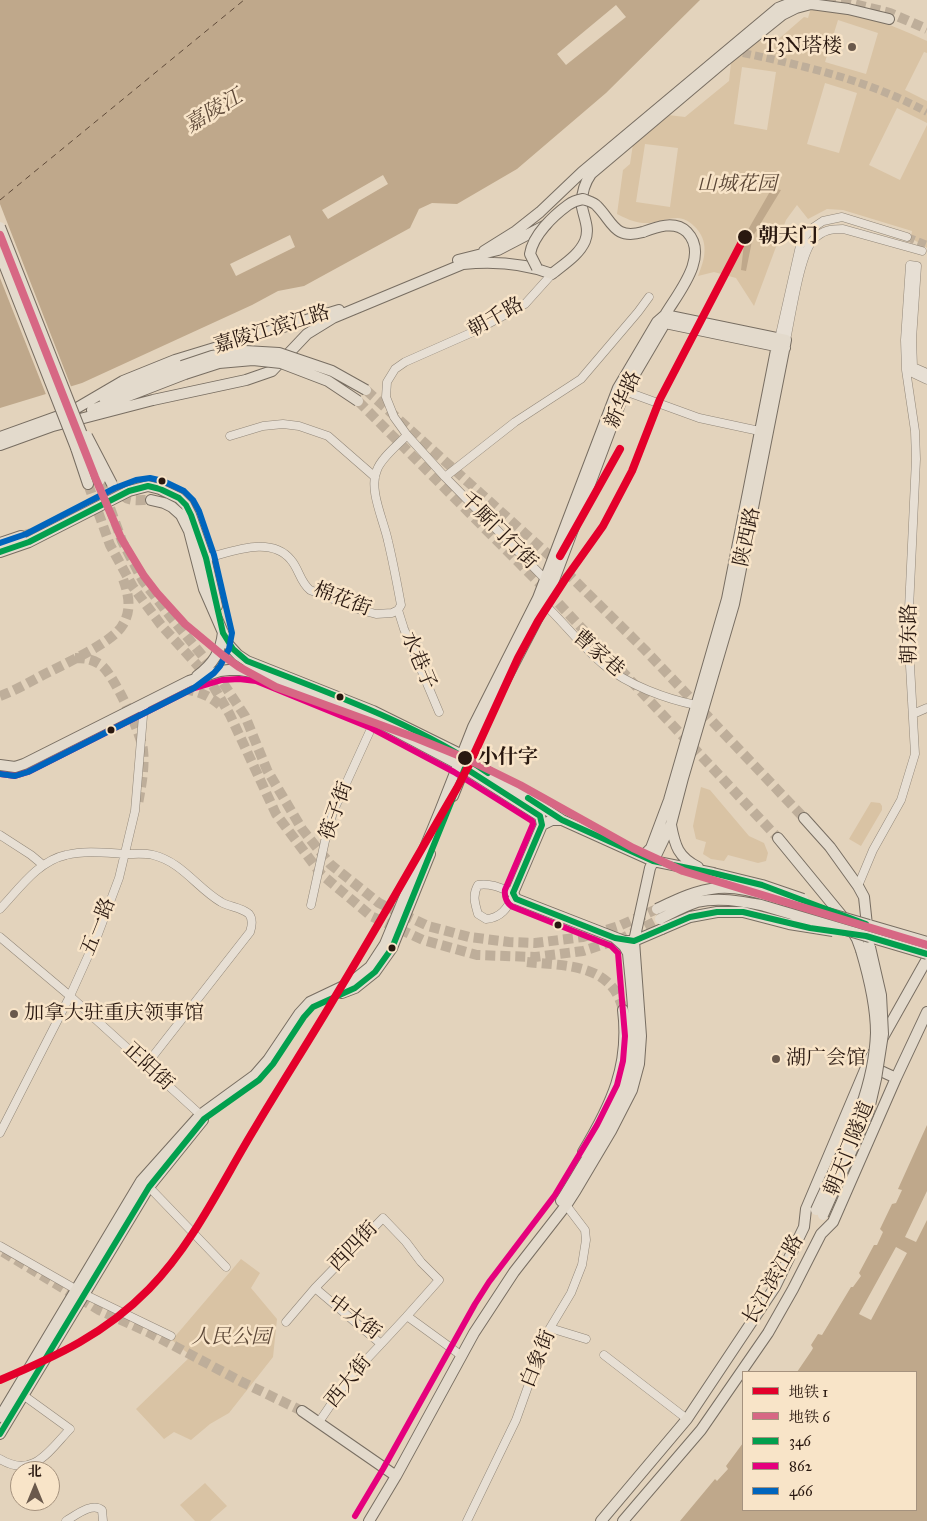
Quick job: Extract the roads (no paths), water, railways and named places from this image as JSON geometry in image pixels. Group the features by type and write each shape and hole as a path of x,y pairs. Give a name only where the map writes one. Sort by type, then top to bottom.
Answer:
{"main road":[{"name":"朝千路","path":"544,271 574,256 585,242 588,232 582,208 582,192 585,182 591,174 737,51 778,8 803,0"},
{"name":"朝千路","path":"478,254 516,231 558,196 582,172 782,15 796,8 811,4 848,8 889,19"},
{"path":"558,196 565,195 582,208"},
{"name":"新华路","path":"0,1434 141,1181 202,1117 259,1080 273,1064 304,1017 313,1007 355,988 375,972 392,948 463,762 549,582 622,389 657,322 665,319 691,272 695,259 696,248 692,238 684,229 670,225 656,227 637,234 619,232 612,226 596,204 583,199 570,204 546,225"},
{"path":"478,254 498,250 546,225"},
{"path":"544,271 530,254 535,238 546,225"},
{"path":"0,227 70,410 100,480"},
{"path":"0,254 88,484"},
{"name":"嘉陵江滨江路","path":"70,410 123,381 166,363 339,310 459,260 478,254"},
{"name":"嘉陵江滨江路","path":"53,426 153,400 246,380 272,371 308,334 333,318 463,264 484,262 509,264 544,271"},
{"path":"665,319 782,344"},
{"path":"295,324 306,327 308,334"},
{"name":"陕西路","path":"564,1202 620,1117 636,1076 641,1036 634,941 650,868 671,824 734,604 782,344"},
{"name":"嘉陵江滨江路","path":"0,437 212,356 245,351 279,352 332,371 366,390"},
{"name":"嘉陵江滨江路","path":"0,445 185,374 219,363 253,360 281,363 328,382 358,401"},
{"path":"70,410 94,448 112,484"},
{"name":"陕西路","path":"643,856 651,848 657,836 669,800 727,599 765,432"},
{"path":"0,552 29,542 138,488 148,486 160,488 179,498 186,505 206,558 223,633 221,646 213,662 189,681"},
{"path":"151,500 164,503 181,515 189,531 204,589 223,633 232,650 247,661 373,711 562,820 653,861 687,864 713,873 762,885 869,925"},
{"path":"0,543 21,536"},
{"path":"0,765 16,767 24,764 189,681 220,671 248,671 375,720 463,762 540,816 542,825 514,894 516,899 615,938 634,941 683,897 705,890 720,888 743,890 927,942"},
{"name":"朝天门隧道","path":"804,818 830,847 864,897 866,949 881,995 883,1034 868,1114 819,1212 804,1226"},
{"path":"542,825 552,820 562,820"},
{"path":"671,824 674,842 687,864"},
{"name":"朝天门隧道","path":"778,838 847,922 857,939 866,949"},
{"path":"660,919 698,902 738,900 761,905 927,954"},
{"path":"369,1521 459,1354 564,1202 616,1108 624,1088 634,1050 628,954 624,946 615,938"},
{"name":"长江滨江路","path":"601,1521 687,1419 775,1287 804,1226 806,1209 867,1065 927,959"},
{"path":"564,1202 572,1172 587,1146 616,1086 620,1073 625,1048 623,1010"},
{"name":"长江滨江路","path":"742,1371 768,1333 821,1234 833,1222 927,1012"},
{"path":"867,1065 896,1078"},
{"name":"新华路","path":"0,1418 80,1291 149,1187 202,1117"},
{"name":"朝天门隧道","path":"819,1212 821,1234"},
{"path":"804,1226 821,1234"},
{"name":"长江滨江路","path":"623,1521 701,1430 742,1371"},
{"path":"302,1411 393,1475"},
{"path":"362,1521 393,1475"}],"street":[{"name":"陕西路","path":"782,344 800,246 814,227 823,222 842,217 907,237"},
{"name":"陕西路","path":"782,344 803,261 812,240 820,233 830,228 842,228 922,251"},
{"name":"朝东路","path":"858,886 872,850 901,800 914,754 908,630 916,460 915,431 905,340 910,265 917,266 909,369"},
{"name":"朝千路","path":"445,477 394,418 386,397 387,382 395,369 405,362 472,332 525,304 544,271"},
{"path":"445,477 515,422 581,379 649,297"},
{"path":"909,369 927,373"},
{"path":"909,369 927,380"},
{"path":"622,389 699,418 765,432"},
{"path":"230,436 263,426 283,424 299,426 328,436 375,477"},
{"path":"375,477 376,470 380,464 407,435"},
{"name":"棉花街","path":"206,558 254,546 278,548 291,560 305,586 310,590 361,610 376,614 392,613 398,610 401,605 388,538 375,492 375,477"},
{"name":"千厮门行街","path":"445,477 549,582"},
{"name":"曹家巷","path":"541,601 605,666 631,682 672,700 696,705"},
{"name":"水巷子","path":"398,610 404,629 439,712"},
{"name":"五一路","path":"0,1133 70,996 98,934 119,878 135,811 144,704"},
{"path":"913,714 927,708"},
{"name":"筷子街","path":"311,905 324,841 333,812 375,720"},
{"path":"0,835 43,865"},
{"path":"0,909 43,865 65,855 86,852 151,854 167,859 177,865 211,896 223,904 246,912 251,916 250,932 146,1065"},
{"path":"492,885 514,894 505,910 498,916 486,919 478,914 474,900 475,891 478,886 492,885"},
{"name":"正阳街","path":"0,937 70,996 202,1117"},
{"path":"149,1187 226,1267"},
{"name":"白象街","path":"467,1521 516,1420 550,1328 571,1293 582,1265 586,1240 585,1230 564,1202"},
{"name":"西四街","path":"286,1322 315,1288 383,1218 439,1280 407,1316"},
{"path":"0,1246 80,1291 171,1336"},
{"name":"中大街","path":"315,1288 381,1344 407,1316 459,1354"},
{"path":"550,1328 586,1339"},
{"name":"西大街","path":"318,1422 349,1378 381,1344"},
{"path":"604,1355 687,1419"},
{"path":"0,1459 23,1467 30,1465 45,1455 70,1429 23,1395"},
{"path":"66,1521 93,1507 100,1507 102,1510 102,1521"}],"water":[{"name":"嘉陵江","path":"0,0 700,0 606,93 517,169 457,204 432,203 419,209 410,228 304,286 278,291 252,305 82,383 0,408"},
{"path":"772,188 781,190 753,236 746,271 741,270 745,235"},
{"path":"927,1125 927,1521 680,1521 715,1479 717,1481 728,1469 726,1466 742,1444 742,1511 917,1511 917,1371 798,1371 812,1350 811,1345 818,1334 822,1335 851,1287 861,1276 859,1273 874,1245 877,1245 883,1232 880,1229 892,1204 896,1203 902,1190 898,1189"}],"tunnel":[{"path":"826,0 850,3 890,13 927,29"},
{"path":"743,53 814,69 860,83 927,112"},
{"path":"907,237 927,245"},
{"path":"366,390 551,557 645,650 804,818"},
{"path":"358,401 547,591 778,838"},
{"path":"100,480 122,541 143,581 215,671 245,716 267,770 302,829 330,864 379,903 428,926 469,937 535,943 583,937 619,926 657,909"},
{"path":"88,484 110,545 133,587 161,625 208,677 230,715 276,814 321,874 371,916 423,940 477,955 535,957 583,951 623,938 660,919"},
{"path":"112,484 121,495 129,499 151,500"},
{"path":"21,536 43,530 53,530"},
{"path":"0,696 85,654 116,633 122,626 128,609 128,597 123,579"},
{"path":"75,658 91,660 106,670 119,691 132,719 143,750 138,804"},
{"path":"169,690 184,689 198,692 211,698 222,707"},
{"path":"527,962 571,967 598,975 609,983 617,995 623,1010"},
{"path":"3,1252 99,1310 150,1333 242,1382 302,1411"}],"metro line":[{"name":"6","path":"0,235 95,477 121,538 144,576 157,593 185,624 221,654 239,667 276,687 465,758 520,785 633,848 683,871 927,945"},
{"name":"1","path":"0,1380 61,1353 115,1319 149,1289 194,1232 351,971 457,788 518,658 538,621 603,526 632,471 660,399 745,236"},
{"name":"1","path":"560,556 620,449"}],"place":[{"name":"T3N塔楼","path":"852,47"},
{"name":"朝天门","path":"745,237"},
{"name":"小什字","path":"465,758"},
{"name":"加拿大驻重庆领事馆","path":"14,1014"},
{"name":"湖广会馆","path":"776,1059"}],"park label":[{"name":"山城花园","path":"737,185"},
{"name":"人民公园","path":"231,1338"}]}
